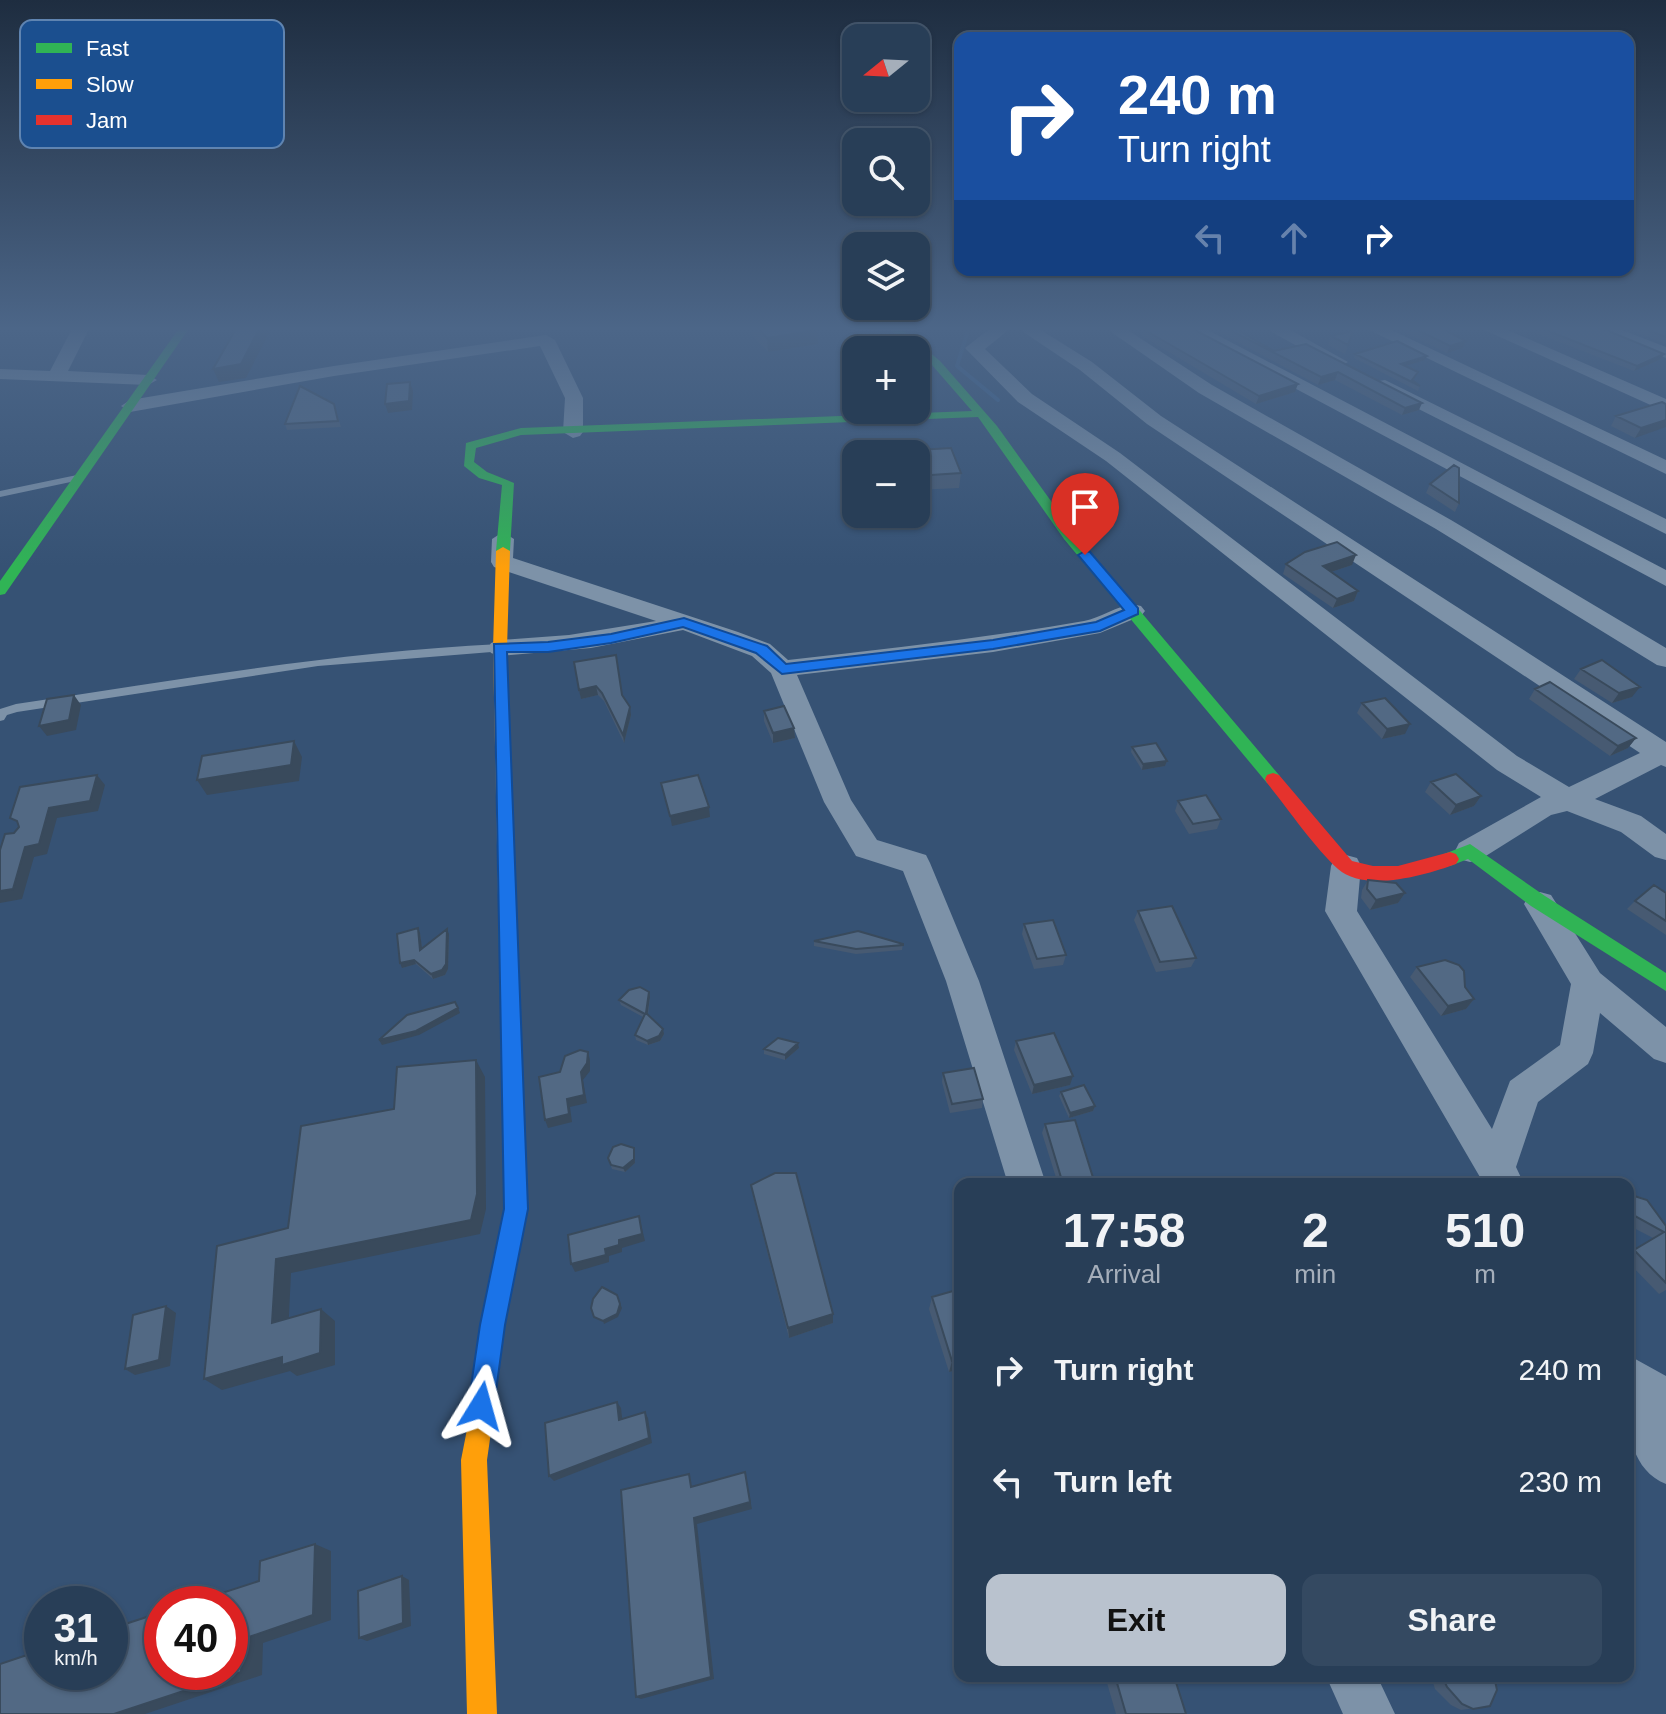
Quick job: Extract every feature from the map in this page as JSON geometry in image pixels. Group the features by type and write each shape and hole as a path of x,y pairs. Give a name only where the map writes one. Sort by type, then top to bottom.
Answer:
{"main road":[{"path":"0,591 129,407"},
{"path":"972,407 993,428 1069,536 1346,866 1365,875 1399,877 1470,851 1538,901 1666,983"},
{"path":"482,1714 474,1460 492,1325 516,1209 500,648 503,533 511,503 508,483 483,475 468,463 470,446 521,432 978,414"}],"street":[{"path":"573,432 574,407"},
{"path":"1038,407 1113,457 1507,763 1568,800 1631,824 1666,849"},
{"path":"1138,407 1663,754"},
{"path":"1236,407 1449,527 1666,659"},
{"path":"1340,407 1666,579"},
{"path":"1428,407 1666,527"},
{"path":"1538,407 1666,468"},
{"path":"503,533 502,562 761,650 782,669 838,802 867,848 915,863 929,893 993,1073 1025,1178"},
{"path":"782,669 993,644 1100,626 1133,611"},
{"path":"500,648 548,647 611,639 684,622"},
{"path":"1470,851 1542,807 1568,800 1663,754"},
{"path":"1346,866 1341,911 1500,1176"},
{"path":"1538,901 1588,983 1666,1048"},
{"path":"1500,1176 1523,1092 1576,1053 1588,983"},
{"path":"1634,1380 1666,1401"},
{"path":"1634,1405 1666,1462"},
{"path":"1354,1682 1369,1714"}],"lane":[{"path":"0,494 77,478"},
{"path":"0,717 3,712 16,708 267,669 446,649 500,648"}],"building":[{"path":"292,407 335,407 338,421 285,424"},
{"path":"1646,407 1666,407 1666,420 1641,428 1616,416"},
{"path":"951,448 961,473 930,475 930,449"},
{"path":"1454,465 1459,468 1459,503 1430,484"},
{"path":"1337,542 1356,555 1323,566 1358,591 1337,599 1286,564 1305,552"},
{"path":"616,655 622,695 630,707 623,735 596,686 579,690 574,662"},
{"path":"1602,660 1640,687 1619,693 1581,669"},
{"path":"1550,682 1636,738 1618,746 1535,689"},
{"path":"74,695 69,720 39,726 47,699"},
{"path":"1385,698 1410,724 1387,729 1362,703"},
{"path":"784,706 794,728 773,733 764,711"},
{"path":"294,741 291,765 197,780 202,756"},
{"path":"1156,743 1167,761 1143,764 1132,747"},
{"path":"1456,774 1481,796 1456,805 1431,782"},
{"path":"97,775 90,801 49,808 39,844 25,847 13,889 0,891 0,850 5,834 14,833 19,827 17,821 10,818 20,787"},
{"path":"698,775 709,807 670,816 661,783"},
{"path":"1206,795 1221,819 1193,824 1178,801"},
{"path":"1368,880 1396,883 1405,893 1376,900 1367,889"},
{"path":"1654,885 1666,893 1666,921 1635,901"},
{"path":"1172,906 1196,958 1160,962 1138,911"},
{"path":"1053,920 1066,955 1037,959 1024,924"},
{"path":"418,928 420,950 447,929 446,964 442,970 431,974 414,960 400,963 397,934"},
{"path":"858,931 903,945 856,949 814,941"},
{"path":"1445,960 1459,965 1464,971 1465,987 1474,999 1448,1006 1417,967"},
{"path":"640,987 649,992 646,1013 663,1029 659,1036 647,1041 635,1035 645,1014 619,1000 629,990"},
{"path":"455,1002 458,1008 416,1031 379,1040 407,1015"},
{"path":"1054,1033 1073,1076 1034,1085 1016,1041"},
{"path":"778,1038 798,1043 785,1055 764,1049"},
{"path":"580,1050 588,1052 587,1063 581,1072 584,1095 567,1099 569,1114 545,1120 539,1077 560,1072 565,1056"},
{"path":"476,1060 477,1194 471,1220 276,1259 272,1323 321,1309 320,1353 282,1365 282,1357 204,1379 217,1246 288,1228 301,1126 394,1109 397,1067"},
{"path":"974,1068 983,1099 952,1104 943,1073"},
{"path":"1084,1085 1095,1106 1070,1113 1061,1092"},
{"path":"1075,1120 1093,1178 1061,1178 1045,1124"},
{"path":"621,1144 634,1148 634,1159 623,1168 611,1165 608,1158 613,1147"},
{"path":"775,1173 796,1173 833,1314 788,1328 751,1185"},
{"path":"1634,1196 1647,1200 1666,1226 1666,1283 1634,1250 1664,1232 1634,1216"},
{"path":"639,1216 642,1234 619,1240 619,1245 605,1249 606,1255 571,1264 568,1235"},
{"path":"602,1287 617,1295 620,1304 617,1314 603,1321 594,1317 591,1308 593,1299"},
{"path":"954,1291 954,1360 952,1361 932,1297"},
{"path":"166,1306 159,1360 125,1369 133,1315"},
{"path":"617,1402 619,1420 645,1412 649,1438 549,1476 545,1423"},
{"path":"745,1472 750,1502 694,1518 711,1677 636,1697 621,1490 689,1474 691,1487"},
{"path":"315,1544 313,1615 248,1637 248,1586 244,1586 259,1581 260,1561"},
{"path":"402,1576 403,1623 359,1638 358,1591"},
{"path":"144,1618 144,1690 187,1690 114,1714 0,1714 0,1664 24,1656 24,1690 128,1690 128,1623"},
{"path":"1117,1682 1176,1682 1186,1714 1126,1714"},
{"path":"1445,1682 1495,1682 1497,1690 1490,1706 1473,1709 1462,1704"}],"traffic: fast":[{"path":"0,591 129,407"},
{"path":"975,407 993,428 1069,536 1273,779"},
{"path":"503,551 508,483 483,475 468,463 470,446 521,432 978,414"},
{"path":"1450,859 1470,851 1538,901 1666,983"},
{"path":"480,1418 492,1325 516,1209 507,895"}],"traffic: slow":[{"path":"503,551 500,648 507,895"},
{"path":"480,1418 474,1460 482,1714"}],"traffic: jam":[{"path":"1273,779 1346,866 1386,874 1423,868 1450,859"}],"route":[{"path":"481,1406 492,1325 516,1209 500,648 548,647 611,639 684,622 761,650 782,669 993,644 1100,626 1133,611 1085,555"}]}
